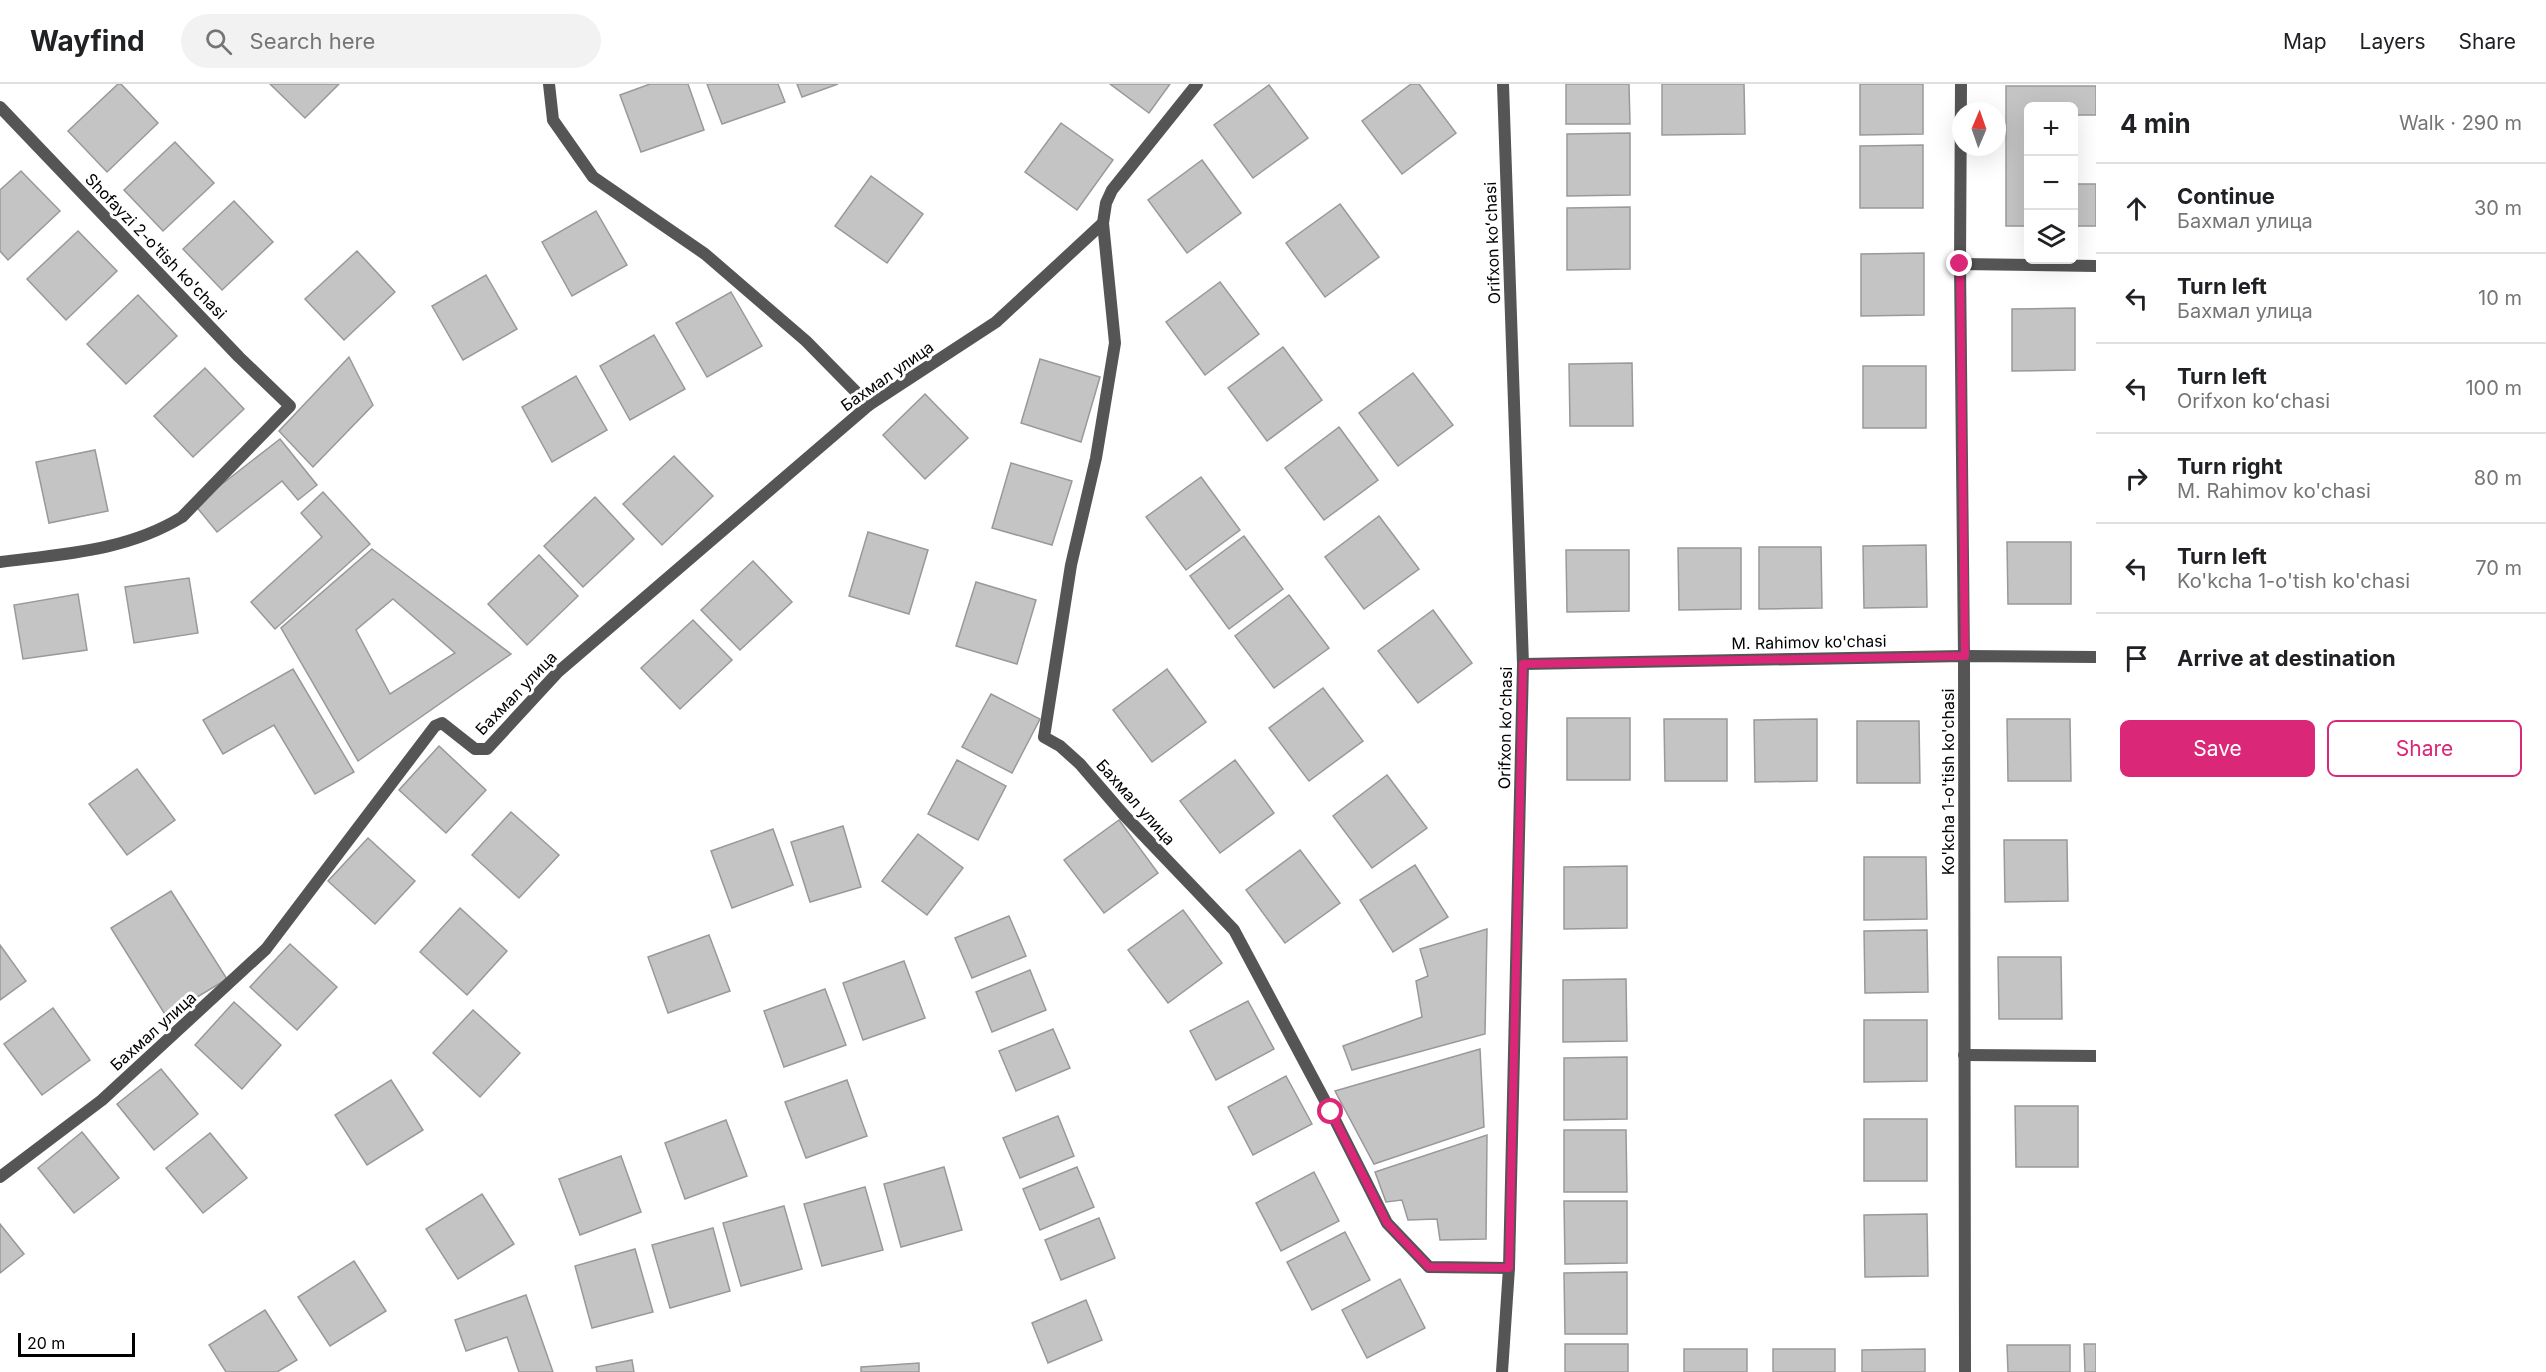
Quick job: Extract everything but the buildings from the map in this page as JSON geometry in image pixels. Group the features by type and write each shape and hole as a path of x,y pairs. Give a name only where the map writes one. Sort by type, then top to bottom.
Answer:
{"street":[{"path":"549,84 553,120 593,177 705,254 806,341 869,405"},
{"name":"Бахмал улица","path":"1197,84 1112,190 1106,203 1103,223 1115,344 1096,458 1071,565 1044,737 1060,746 1080,764 1124,815 1234,930 1387,1223 1429,1267 1509,1268"},
{"name":"Orifxon koʻchasi","path":"1502,1372 1509,1268 1523,664 1503,84"},
{"name":"Ko'kcha 1-o'tish ko'chasi","path":"1961,84 1960,264 1965,656 1965,1372"},
{"name":"Shofayzi 2-o'tish ko'chasi","path":"0,107 239,357 290,406 182,517 161,530 108,548 0,562"},
{"name":"Бахмал улица","path":"0,1177 102,1100 266,950 435,726 442,723 475,749 487,748 558,672 869,405 996,322 1103,223"},
{"path":"1960,264 2096,266"},
{"name":"M. Rahimov ko'chasi","path":"1523,664 1965,656 2096,657"},
{"path":"1964,1055 2096,1056"}],"route":[{"path":"1331,1112 1387,1223 1429,1267 1509,1268 1523,664 1965,656 1960,264"}]}
